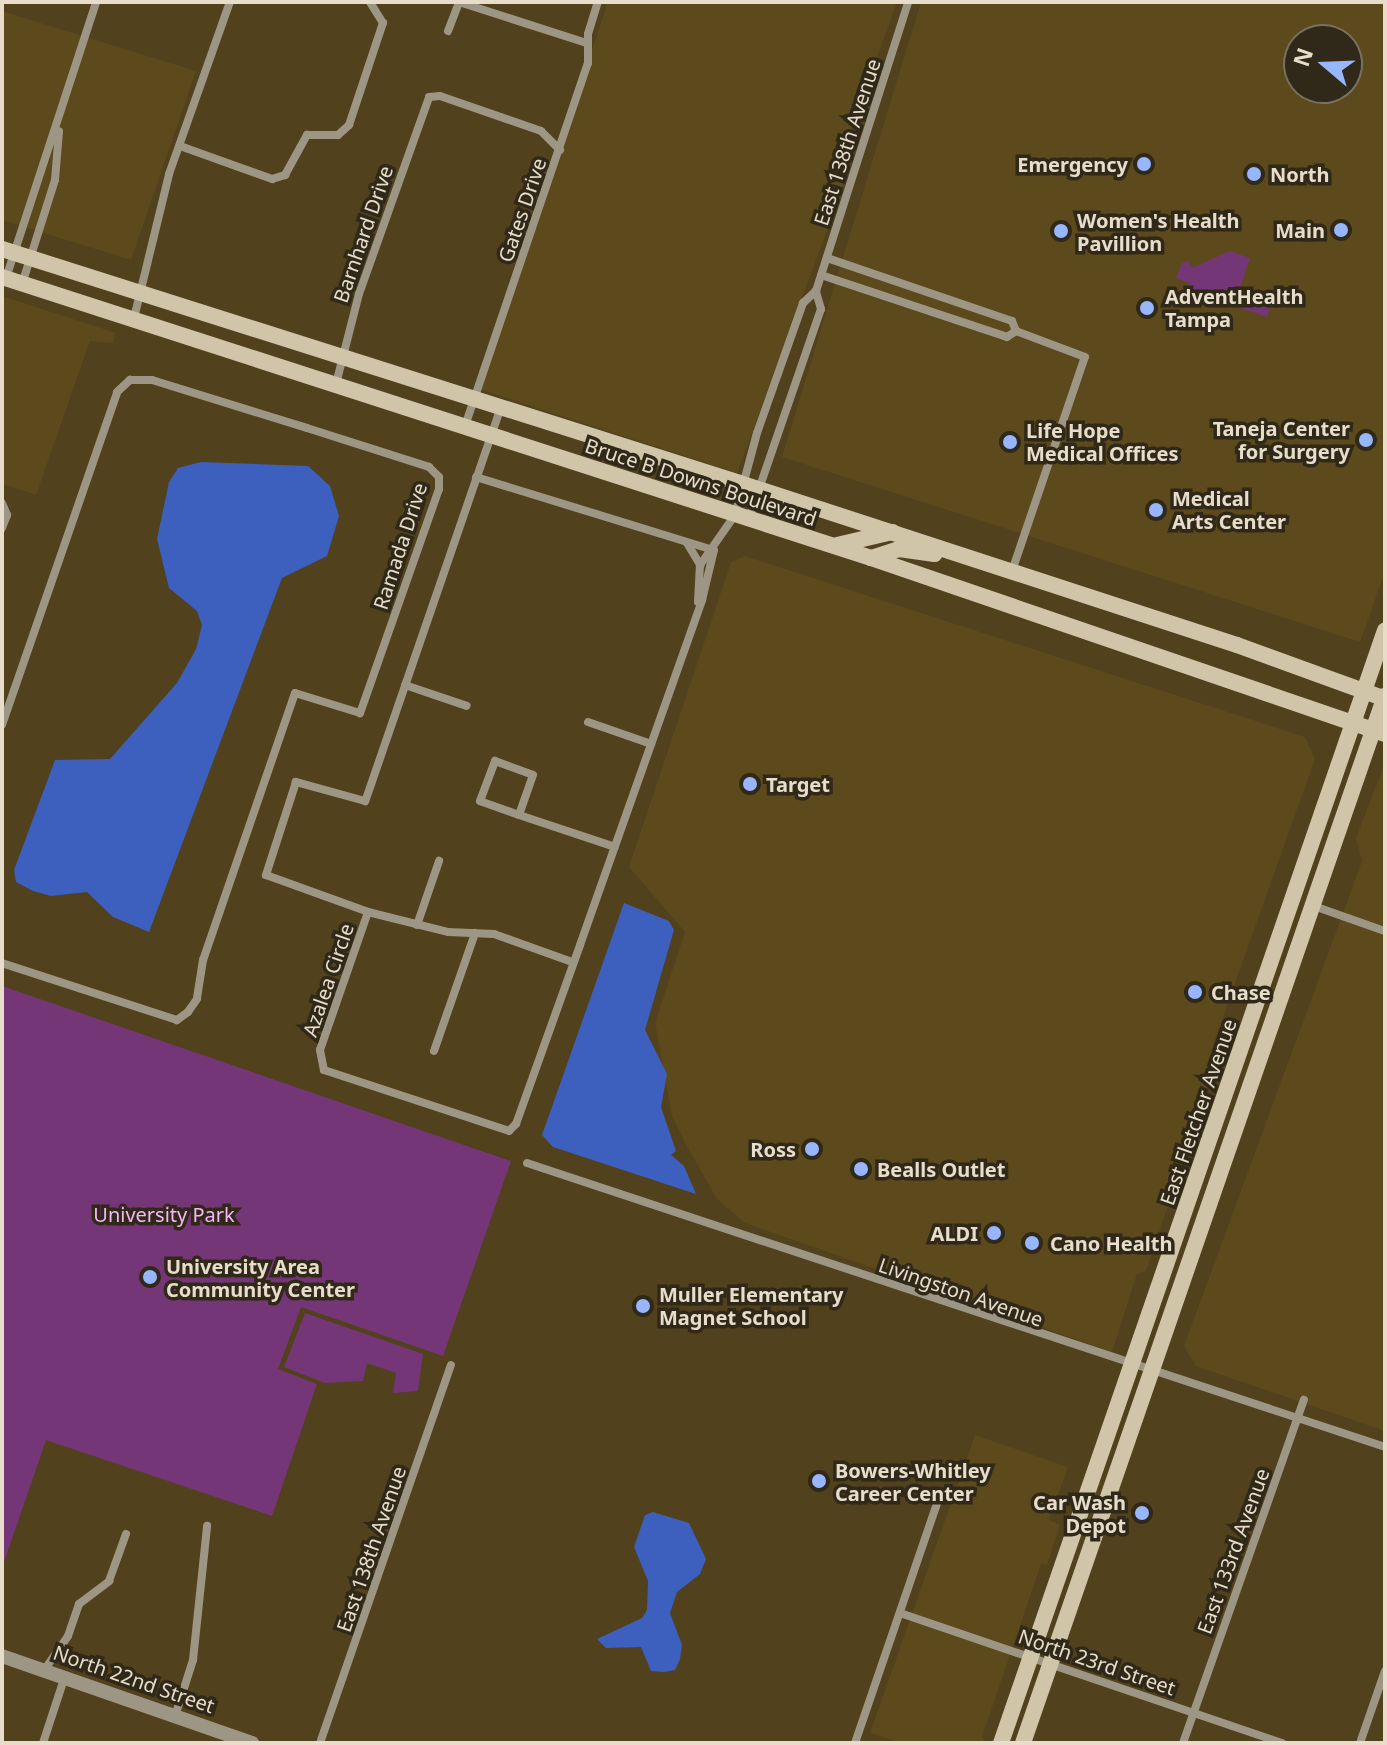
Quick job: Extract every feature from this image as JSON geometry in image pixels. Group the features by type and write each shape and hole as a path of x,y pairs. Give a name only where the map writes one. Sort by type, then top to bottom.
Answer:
{"main road":[{"name":"Bruce B Downs Boulevard","path":"16,253 893,532 1385,698"},
{"name":"Bruce B Downs Boulevard","path":"10,280 871,558 1379,732"},
{"path":"832,546 874,541 893,532"},
{"path":"871,558 899,549 980,561"},
{"name":"East Fletcher Avenue","path":"1023,1743 1268,966 1385,630"},
{"name":"East Fletcher Avenue","path":"1001,1743 1031,1655 1249,1082 1311,905 1379,732 1385,698"},
{"path":"1249,1082 1251,1049 1266,1007 1268,966"}],"street":[{"path":"10,280 96,2"},
{"path":"134,318 180,146 230,2"},
{"path":"180,146 272,179 285,175 307,135 338,135 349,125 383,23 370,2"},
{"path":"448,31 459,2 587,43"},
{"name":"Gates Drive","path":"465,426 588,63 587,43 598,2"},
{"name":"East 138th Avenue","path":"742,517 740,483 803,303 816,291 908,2"},
{"name":"Barnhard Drive","path":"336,384 340,357 429,97 440,96 541,131 560,150"},
{"path":"10,280 16,253 55,180 59,119"},
{"path":"827,258 1012,321 1016,331 1085,357 1012,571"},
{"path":"821,275 1007,337 1016,331"},
{"name":"East 138th Avenue","path":"742,517 760,489 821,309 816,291"},
{"name":"Ramada Drive","path":"2,725 117,392 130,380 152,380 307,428 429,467 439,477 439,489 360,713 295,693 203,960 197,999 188,1012 177,1020 2,963"},
{"name":"Azalea Circle","path":"501,407 365,801 296,782 265,867 266,875 276,882 368,912 320,1050 324,1070 500,1131 516,1124 713,567 714,550"},
{"path":"476,477 714,550"},
{"path":"2,503 7,515 2,528"},
{"name":"Azalea Circle","path":"697,607 700,565 742,517"},
{"path":"687,543 700,565"},
{"path":"405,685 467,706"},
{"path":"588,722 651,744"},
{"path":"519,815 533,775 495,761 480,801 519,815 615,847"},
{"path":"417,925 439,861"},
{"path":"1311,905 1385,931"},
{"path":"368,912 417,925 494,934 572,962"},
{"path":"434,1051 475,933"},
{"name":"Livingston Avenue","path":"527,1163 1385,1447"},
{"name":"East 138th Avenue","path":"320,1743 451,1365"},
{"name":"East 133rd Avenue","path":"1183,1743 1304,1400"},
{"path":"855,1743 937,1504"},
{"path":"176,1713 193,1660 207,1526"},
{"path":"45,1669 68,1636 79,1604 109,1581 126,1534"},
{"name":"North 23rd Street","path":"900,1613 1031,1655 1282,1743"},
{"name":"North 22nd Street","path":"2,1656 176,1713 252,1743"},
{"path":"1360,1743 1385,1671"},
{"path":"43,1743 65,1676"}],"shaded area":[{"path":"608,2 897,2 845,146 855,149 836,206 737,473 479,389"},
{"name":"AdventHealth Tampa","path":"921,2 1385,2 1385,572 1360,642 782,457"},
{"path":"2,11 196,71 131,260 2,220"},
{"path":"2,296 116,333 113,343 90,341 36,495 2,484"},
{"path":"745,556 1305,737 1315,759 1213,1045 1217,1060 1146,1271 1137,1274 1112,1352 745,1223 717,1199 672,1116 655,1023 685,932 629,867 731,562"},
{"path":"1385,763 1385,1431 1196,1366 1184,1346 1362,861 1356,838"},
{"path":"975,1435 1068,1467 1049,1520 1060,1525 1047,1565 1041,1564 982,1737 987,1743 902,1743 870,1733"}],"green space":[{"path":"1230,251 1250,258 1238,294 1270,305 1267,317 1187,290 1189,283 1176,278 1182,263 1188,261 1192,268"},
{"name":"University Park","path":"2,986 511,1161 443,1356 301,1307 278,1369 317,1384 272,1516 46,1440 2,1568"},
{"path":"305,1313 423,1354 418,1391 393,1393 396,1373 367,1363 363,1381 325,1383 284,1367"}],"water":[{"path":"201,462 308,466 330,486 339,516 327,556 282,578 149,932 113,917 87,892 51,896 33,891 16,882 14,870 55,760 110,759 177,683 196,649 202,625 197,611 169,588 157,539 169,482 178,468"},
{"path":"624,903 669,921 674,930 645,1030 667,1074 661,1107 676,1151 671,1155 684,1166 696,1194 553,1147 542,1135"},
{"path":"653,1512 689,1523 706,1559 700,1574 677,1592 670,1613 682,1645 680,1659 675,1670 664,1672 651,1671 641,1647 606,1648 597,1639 642,1618 647,1610 648,1581 634,1547 645,1515"}],"place":[{"name":"Emergency","path":"1144,164"},
{"name":"North","path":"1254,174"},
{"name":"Main","path":"1341,230"},
{"name":"Women's Health Pavillion","path":"1061,231"},
{"name":"AdventHealth Tampa","path":"1147,308"},
{"name":"Taneja Center for Surgery","path":"1366,440"},
{"name":"Life Hope Medical Offices","path":"1010,442"},
{"name":"Medical Arts Center","path":"1156,510"},
{"name":"Target","path":"750,784"},
{"name":"Chase","path":"1195,992"},
{"name":"Ross","path":"812,1149"},
{"name":"Bealls Outlet","path":"861,1169"},
{"name":"ALDI","path":"994,1233"},
{"name":"Cano Health","path":"1032,1243"},
{"name":"University Area Community Center","path":"150,1277"},
{"name":"Muller Elementary Magnet School","path":"643,1306"},
{"name":"Bowers-Whitley Career Center","path":"819,1481"},
{"name":"Car Wash Depot","path":"1142,1513"}]}
